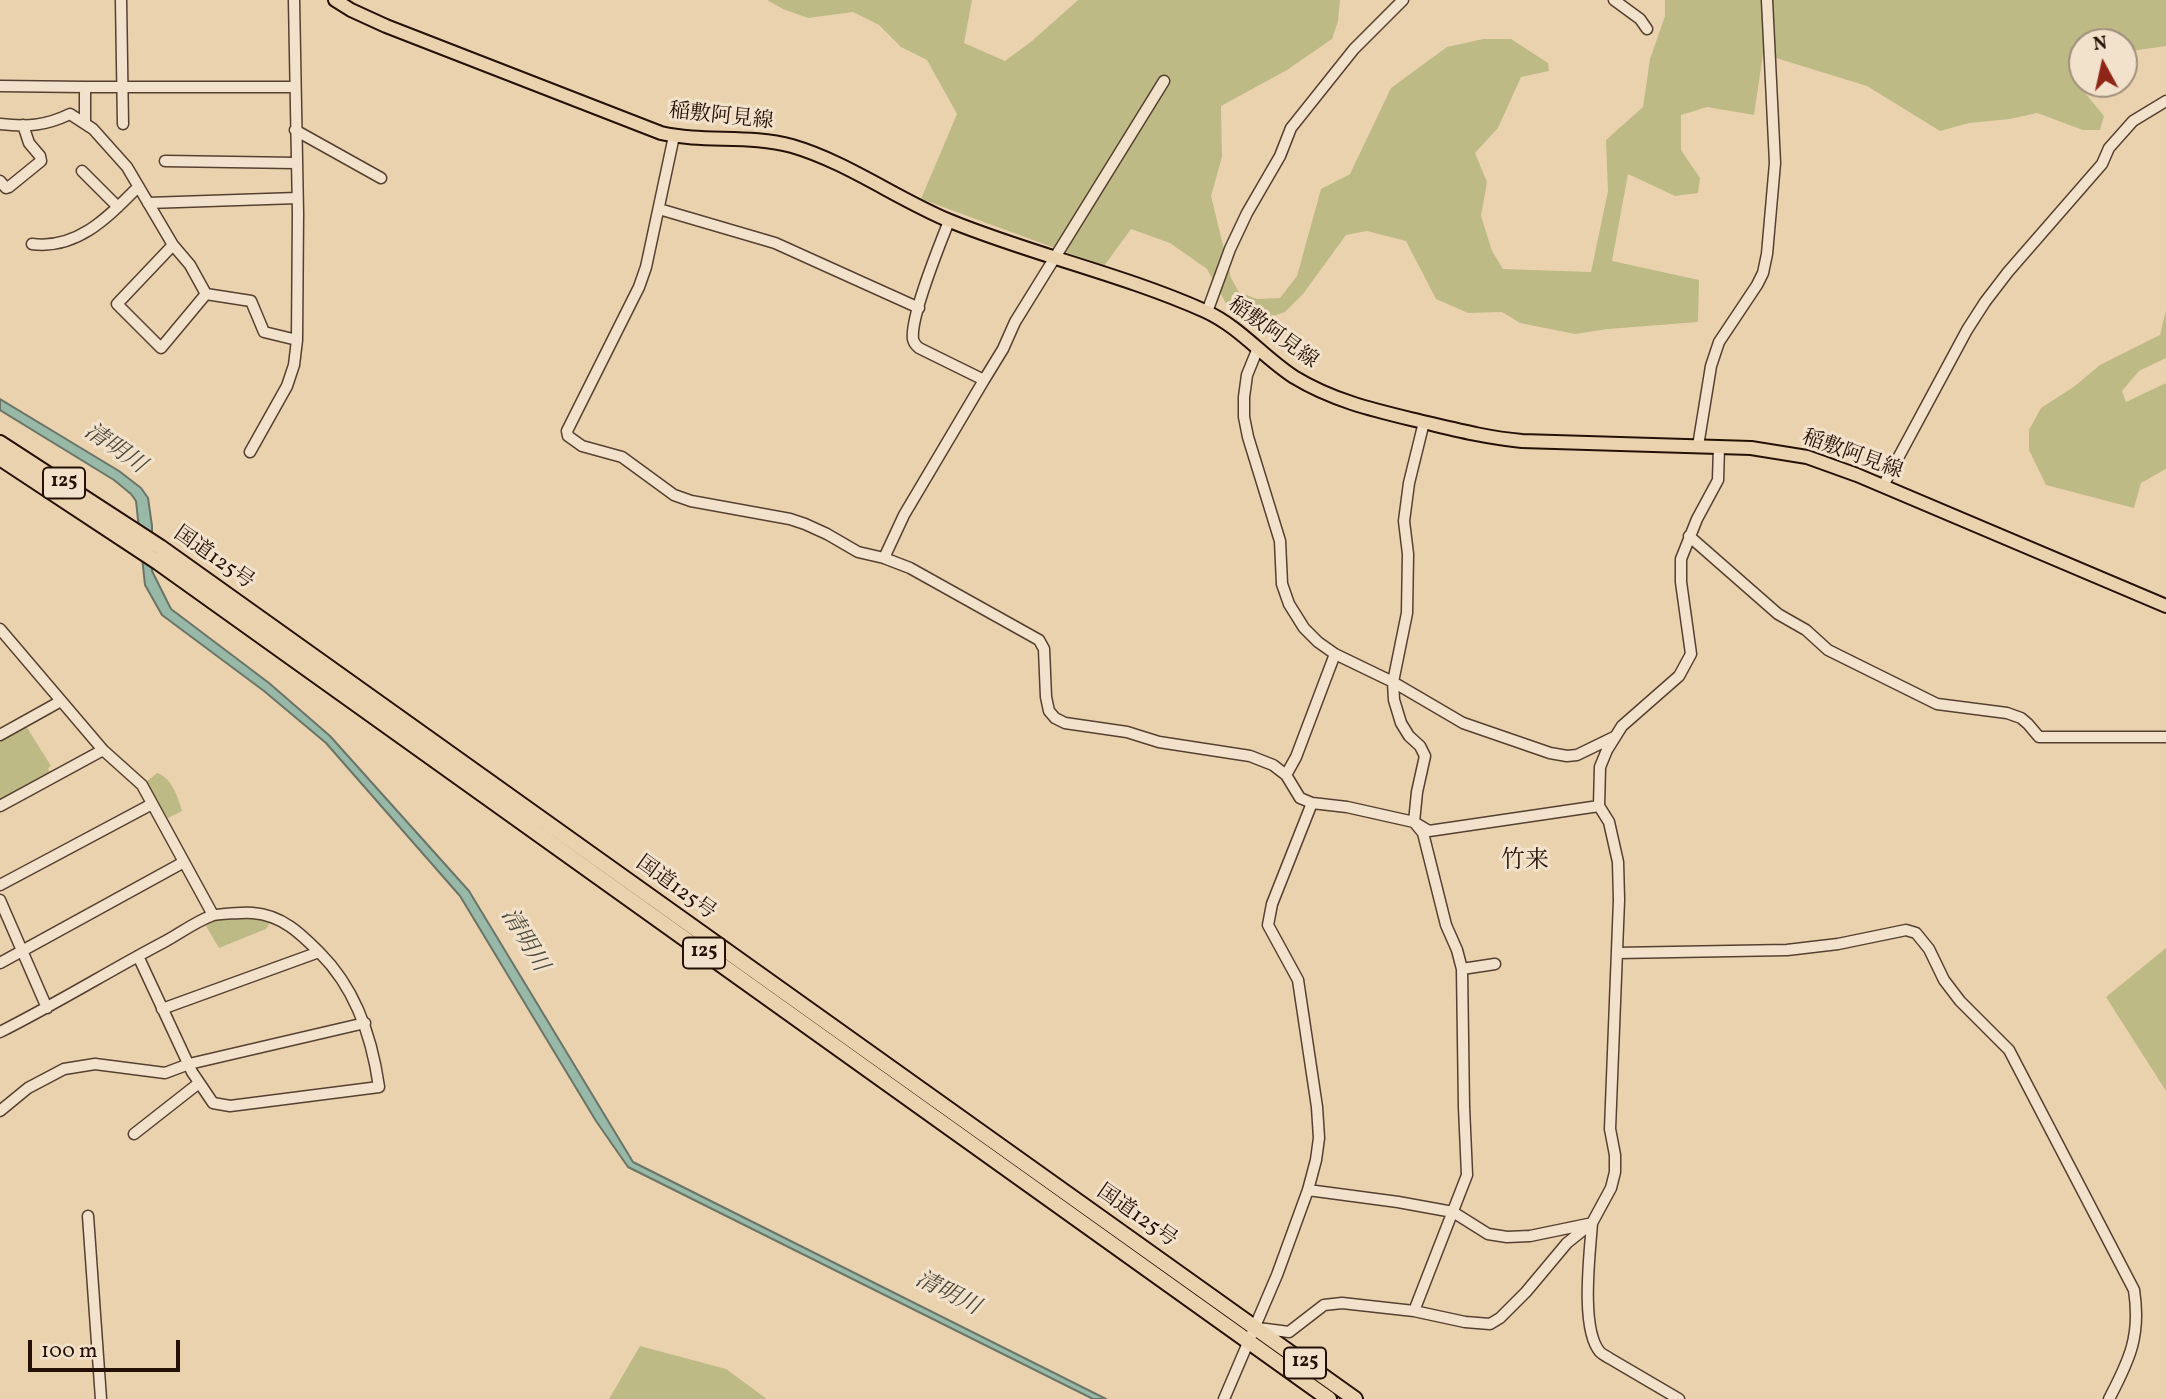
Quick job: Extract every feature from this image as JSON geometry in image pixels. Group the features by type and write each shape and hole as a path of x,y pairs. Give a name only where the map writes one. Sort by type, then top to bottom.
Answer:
{"highway":[{"name":"国道125号","path":"0,443 160,547 1355,1399"},
{"name":"国道125号","path":"0,458 159,563 1329,1399"}],"main road":[{"name":"稲敷阿見線","path":"335,0 386,26 646,128 674,136 750,139 791,146 834,163 949,221 1131,282 1207,312 1241,333 1292,375 1362,408 1488,438 1719,447 1764,450 1807,457 1883,486 2166,606"}],"street":[{"path":"121,0 123,124"},
{"path":"250,452 287,386 294,365 297,340 293,0"},
{"path":"1207,312 1230,249 1280,156 1291,128 1354,49 1404,0"},
{"path":"1614,0 1640,19 1647,29"},
{"path":"1698,446 1709,378 1719,342 1757,285 1768,254 1774,163 1768,0"},
{"path":"884,558 904,515 1003,349 1015,322 1164,81"},
{"path":"0,86 294,87"},
{"path":"85,87 85,124"},
{"path":"1883,486 1967,330 1985,302 2102,163 2109,148 2133,121 2166,101"},
{"path":"0,124 35,126 70,114 93,129 127,167 173,245 190,265 206,294"},
{"path":"0,181 6,188 9,187 41,161 29,143 23,125"},
{"path":"295,130 381,178"},
{"path":"674,136 639,287 570,422 568,436 582,446 622,457 674,495 691,501 790,519 827,534 858,552 910,568 1040,640 1044,649 1049,711 1065,723 1127,732 1159,743 1250,757 1273,765 1286,775 1300,797 1312,803 1347,807 1414,822 1429,831 1599,806"},
{"path":"165,161 296,163"},
{"path":"82,171 118,207"},
{"path":"32,244 44,246 79,237 96,227 138,187"},
{"path":"148,203 297,198"},
{"path":"659,209 775,243 919,308"},
{"path":"949,221 932,264 912,337 919,348 984,380"},
{"path":"173,245 117,304 161,348 206,294"},
{"path":"206,294 251,301 264,332 297,340"},
{"path":"1258,348 1247,375 1244,417 1280,541 1282,584 1289,604 1304,628 1335,654 1393,682 1463,723 1550,753 1567,756 1577,755 1614,737"},
{"path":"1414,1311 1467,1175 1462,969 1458,950 1447,925 1423,833 1414,822 1425,755 1401,723 1394,700 1393,682 1407,613 1409,564 1404,521 1409,483 1424,422"},
{"path":"1255,1328 1289,1332 1324,1304 1342,1303 1414,1311 1465,1322 1490,1324 1500,1318 1526,1292 1567,1243 1592,1223 1611,1188 1615,1172 1610,1129 1619,900 1618,862 1609,822 1599,806 1600,767 1622,726 1679,676 1691,654 1680,568 1689,537 1718,480 1719,447"},
{"path":"1689,537 1778,614 1806,630 1828,650 1931,702 2007,713 2021,718 2039,737 2166,737"},
{"path":"0,629 103,750 142,785 213,915"},
{"path":"1286,775 1296,757 1335,654"},
{"path":"1,731 61,701"},
{"path":"0,806 103,750"},
{"path":"1224,1399 1277,1275 1316,1160 1319,1138 1317,1107 1298,980 1268,925 1272,904 1312,803"},
{"path":"0,885 152,804"},
{"path":"0,963 184,862"},
{"path":"0,900 47,1008"},
{"path":"0,1032 47,1008 138,956 213,915 254,913 296,929 319,952 353,997 365,1023 375,1057 379,1087 230,1106 213,1103 189,1064 138,956"},
{"path":"1616,953 1787,950 1838,944 1906,930 1916,933 1960,1001 2009,1050 2134,1290 2138,1315 2134,1339 2124,1372 2109,1399"},
{"path":"162,1009 319,952"},
{"path":"1462,969 1495,964"},
{"path":"0,1111 28,1088 64,1069 95,1064 165,1073 189,1064 365,1023"},
{"path":"134,1134 199,1083"},
{"path":"1308,1190 1453,1212 1488,1234 1507,1237 1530,1236 1592,1223"},
{"path":"88,1216 101,1399"},
{"path":"1592,1223 1588,1314 1593,1339 1600,1352 1679,1399"}],"shaded area":[{"path":"767,0 972,0 964,43 1005,61 1078,0 1340,0 1338,21 1332,39 1287,70 1221,106 1222,157 1211,196 1231,278 1239,292 1257,299 1280,298 1297,276 1321,189 1350,174 1391,88 1447,47 1483,39 1511,39 1548,63 1549,71 1521,77 1498,128 1475,153 1487,182 1481,216 1492,251 1503,269 1591,272 1608,191 1606,140 1643,107 1650,59 1665,16 1665,0 2166,0 2166,46 2138,50 2138,28 2068,28 2068,98 2089,98 2104,116 2100,130 2083,130 2037,113 1969,123 1940,131 1867,86 1763,54 1754,115 1707,107 1681,115 1681,150 1700,178 1698,193 1675,196 1628,174 1612,261 1699,280 1698,322 1575,334 1520,323 1502,312 1468,313 1436,299 1406,241 1367,231 1346,235 1303,294 1285,312 1259,321 1228,307 1207,269 1170,243 1131,229 1104,266 921,199 957,114 927,60 901,47 879,25 853,12 808,18"},
{"path":"2166,310 2166,358 2139,371 2122,391 2126,402 2166,383 2166,469 2141,483 2134,508 2046,485 2029,450 2029,430 2041,408 2075,386 2100,365 2160,335"},
{"path":"0,399 119,471 141,488 148,498 152,526 152,571 171,609 269,683 330,736 469,891 633,1162 1106,1399 1093,1399 628,1167 596,1121 460,896 326,743 264,691 162,615 145,585 136,501 131,494 114,480 0,410"},
{"path":"26,726 51,766 48,768 50,773 38,783 0,800 0,739"},
{"path":"157,773 167,779 182,811 168,818 145,783"},
{"path":"254,916 271,921 266,929 219,948 206,926 214,918"},
{"path":"2166,948 2166,1091 2106,997"},
{"path":"640,1346 726,1369 767,1399 609,1399"}],"district":[{"name":"竹来","path":"1525,863"}],"water label":[{"name":"清明川","path":"114,450"},
{"name":"清明川","path":"523,941"},
{"name":"清明川","path":"947,1295"}]}
